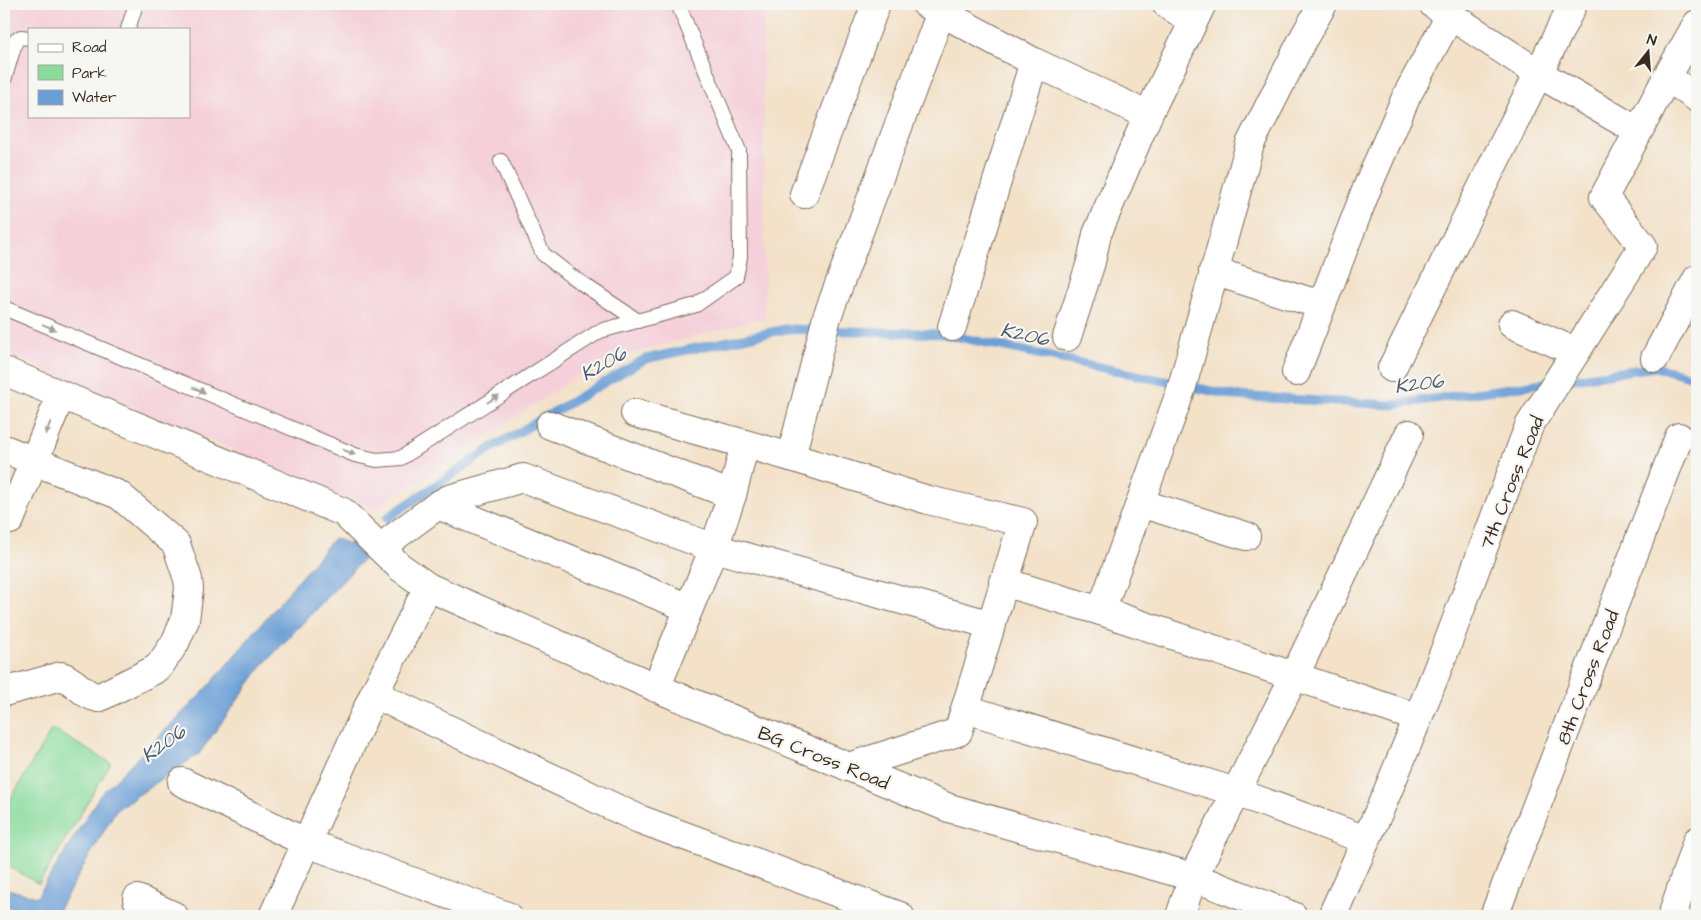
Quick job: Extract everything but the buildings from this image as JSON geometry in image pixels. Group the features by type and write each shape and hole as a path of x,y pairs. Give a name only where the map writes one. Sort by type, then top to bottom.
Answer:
{"street":[{"path":"804,194 876,4"},
{"path":"1067,337 1091,262 1097,234 1148,115 1197,13 1167,4"},
{"path":"1101,611 1183,381 1250,144 1303,39 1323,4"},
{"path":"1392,368 1573,4"},
{"path":"792,457 827,317 937,6 1034,62 1148,115"},
{"path":"1296,372 1369,183 1407,96 1438,7 1538,73 1638,130"},
{"name":"7th Cross Road","path":"1332,916 1418,718 1529,426 1643,246 1604,197 1638,130 1697,24"},
{"path":"952,327 1034,62"},
{"path":"1667,77 1697,98"},
{"path":"1213,271 1321,304"},
{"path":"1655,358 1697,279"},
{"path":"1512,324 1576,352"},
{"name":"BG Cross Road","path":"4,371 343,512 376,537 400,567 428,587 656,688 949,808 1193,877 1293,916"},
{"path":"4,521 10,520 62,395"},
{"path":"635,414 792,457 928,500 1023,522 958,732 848,767"},
{"path":"550,425 732,495"},
{"path":"1180,916 1193,877 1294,677 1410,434"},
{"name":"8th Cross Road","path":"1494,916 1679,437"},
{"path":"656,688 714,548 732,495 746,444"},
{"path":"4,449 119,495 176,544 188,579 189,589 185,620 175,644 160,665 154,670 98,698 91,696 61,676 4,692"},
{"path":"376,537 449,500 523,478 714,548 992,625"},
{"path":"1140,503 1246,536"},
{"path":"438,505 689,608"},
{"path":"1003,582 1101,611 1418,718"},
{"path":"273,916 374,694 428,587"},
{"path":"374,694 639,819 900,916"},
{"path":"966,709 1236,792 1366,840"},
{"path":"182,782 307,843 507,916"},
{"path":"1672,916 1697,841"},
{"path":"137,899 174,916"}],"lane":[{"path":"128,28 136,4"},
{"path":"4,308 354,455 377,460 401,458 600,331 696,305 736,277 740,257 739,151 678,4"},
{"path":"4,80 16,40 21,37 28,38"},
{"path":"501,161 543,254 571,276 638,321"}],"shaded area":[{"path":"4,4 763,4 765,317 595,364 374,510 4,352"}],"green space":[{"path":"52,729 111,763 39,884 4,864 4,810"}],"water":[{"path":"334,538 370,552 262,666 199,754 116,810 55,916 39,916 4,906 4,888 37,897 100,795 207,688"}],"waterway":[{"name":"K206","path":"387,518 490,449 645,359 786,329 944,334 1235,396 1392,405 1550,382"},
{"name":"K206","path":"1566,380 1655,367 1697,378"}]}
